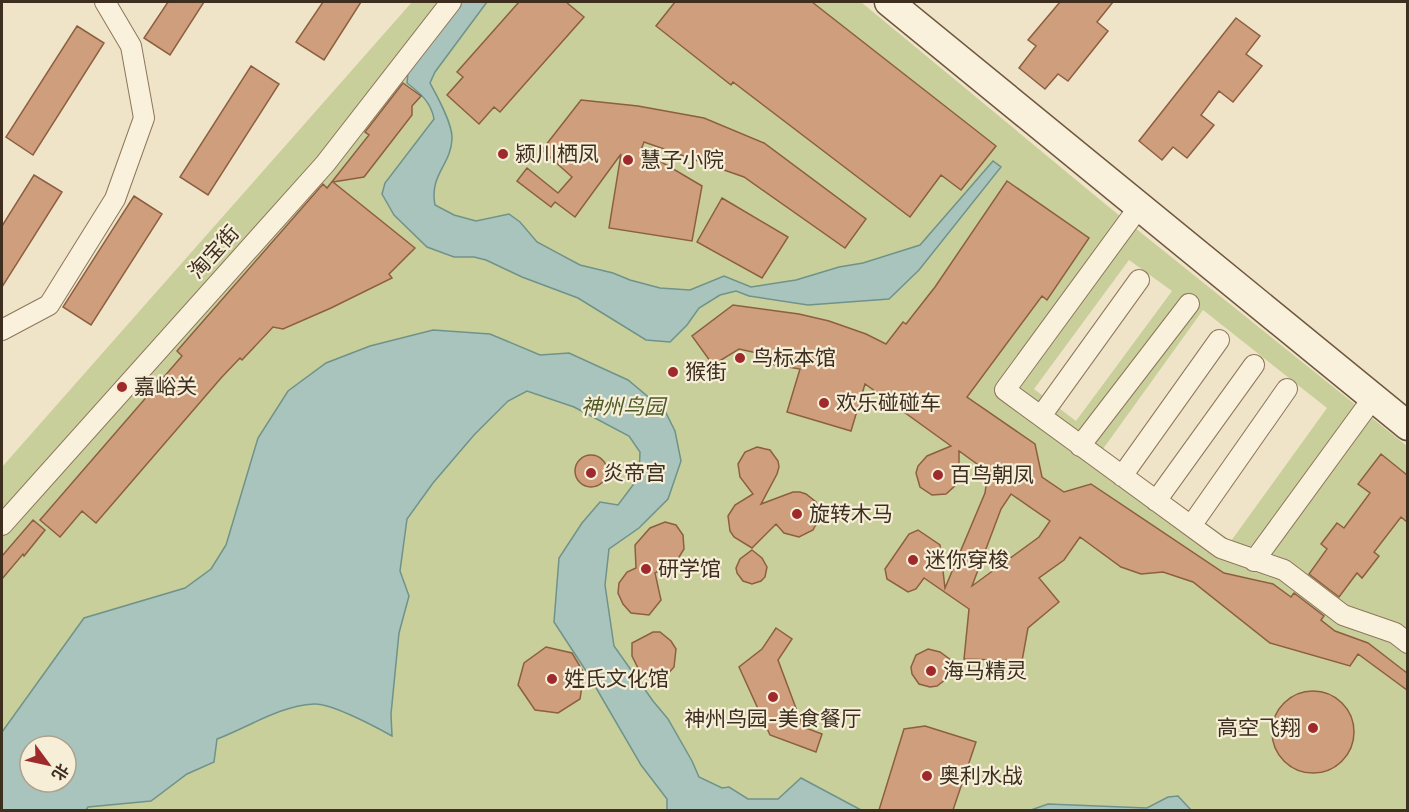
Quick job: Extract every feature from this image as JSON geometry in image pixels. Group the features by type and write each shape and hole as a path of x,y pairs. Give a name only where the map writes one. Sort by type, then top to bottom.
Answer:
{"street":[{"path":"2,330 50,305 116,199 144,118 131,46 105,2"},
{"name":"淘宝街","path":"2,525 325,164 452,2"},
{"path":"889,2 1407,426"},
{"path":"1140,207 1005,390 1221,548 1284,570 1343,615 1395,633 1407,643"},
{"path":"1041,416 1139,280"},
{"path":"1080,446 1189,304"},
{"path":"1122,476 1219,340"},
{"path":"1156,501 1254,365"},
{"path":"1191,526 1287,389"},
{"path":"1254,561 1373,398"}],"green space":[{"name":"神州鸟园","path":"412,2 861,2 1104,203 1407,446 1407,810 2,810 2,467","holes":["1129,260 1172,291 1076,421 1034,389","1203,310 1327,408 1231,541 1103,449"]}],"water":[{"path":"459,2 487,2 435,72 430,83 452,133 451,148 435,186 435,205 454,215 476,221 509,214 520,222 537,242 580,265 660,288 690,290 724,276 751,287 796,280 839,267 863,263 920,245 993,161 1001,167 919,270 889,299 808,305 749,296 736,291 720,295 699,308 687,325 670,342 646,340 578,298 522,277 486,260 474,257 454,257 427,247 394,215 382,194 385,183 434,119 428,103 407,83 408,72"},
{"path":"433,330 490,334 540,355 569,353 628,380 665,411 675,431 681,461 668,499 639,528 609,549 605,585 614,646 668,719 699,777 722,788 729,787 748,799 778,799 801,778 861,810 667,810 667,799 641,765 588,674 554,622 559,558 582,523 600,502 618,505 639,477 640,452 629,436 574,407 527,391 508,401 474,435 433,483 407,519 400,571 409,596 399,633 391,714 392,736 331,707 314,704 301,706 276,713 217,739 214,762 187,774 151,801 88,807 86,810 2,810 2,732 84,618 185,588 211,569 226,545 258,438 288,391 326,363 370,346"},
{"path":"1178,796 1191,810 1031,810 1048,804 1147,808 1168,797"}],"building":[{"path":"168,2 204,2 170,55 144,38"},
{"path":"323,2 361,2 324,60 296,42"},
{"path":"519,2 566,2 584,17 500,112 494,107 479,124 447,95 463,77 457,72"},
{"path":"675,2 812,2 996,146 961,190 941,175 910,217 733,82 731,85 656,26"},
{"path":"1060,2 1113,2 1097,22 1108,31 1068,81 1058,74 1045,89 1019,68 1036,46 1028,40"},
{"path":"1236,18 1260,36 1246,54 1262,66 1233,102 1219,91 1201,115 1214,125 1187,158 1173,147 1162,160 1139,141"},
{"path":"77,26 104,43 33,155 6,137"},
{"path":"251,66 279,84 208,195 180,177"},
{"path":"403,83 421,96 412,106 412,115 364,177 333,182 415,248 389,274 392,278 283,329 273,327 242,360 240,358 221,378 96,523 82,511 60,537 40,520 182,356 177,351 323,184 327,188 369,135 365,132"},
{"path":"581,100 638,106 704,118 764,143 866,219 845,248 744,177 644,142 641,150 702,186 692,241 609,228 621,154 575,217 555,202 551,207 517,181 527,168 558,193 572,177 542,150"},
{"path":"34,175 62,192 2,287 2,226"},
{"path":"1007,181 1089,238 1047,300 1042,296 967,397 1035,444 1042,477 1064,492 1091,484 1224,573 1273,584 1291,597 1294,593 1324,616 1321,620 1335,631 1368,643 1407,673 1407,690 1358,654 1350,666 1270,643 1193,582 1163,572 1141,574 1121,567 1080,537 1064,560 1039,578 1059,602 1028,628 1022,661 964,659 969,609 924,578 916,589 908,592 887,579 885,569 909,534 918,530 940,545 945,588 985,493 988,472 959,451 957,484 946,494 932,495 920,487 916,473 918,466 927,456 951,446 865,384 851,431 787,412 800,369 765,363 757,353 739,349 713,365 692,336 733,305 799,314 829,321 886,344 903,322 906,324 935,287","holes":["1011,494 1050,521 1039,537 972,586 1001,509"]},
{"path":"134,196 162,214 91,325 63,307"},
{"path":"722,198 788,237 762,278 697,242"},
{"path":"757,447 770,450 778,461 779,467 761,504 793,492 800,492 816,502 820,517 813,530 799,537 784,533 776,524 752,548 734,537 730,531 728,516 735,505 753,494 740,477 738,464 745,452"},
{"path":"1381,454 1407,475 1407,522 1401,517 1374,552 1379,556 1362,578 1357,573 1339,597 1309,574 1327,549 1321,544 1337,523 1344,528 1370,493 1358,484"},
{"name":"炎帝宫","path":"591,455 602,460 607,471 602,482 591,487 580,482 575,471 580,460"},
{"path":"33,520 45,530 2,579 2,556"},
{"name":"研学馆","path":"665,522 676,525 683,535 684,549 676,562 655,573 661,600 649,615 631,613 623,604 618,593 619,583 627,572 636,568 635,545 650,528"},
{"path":"752,550 762,558 767,567 765,577 752,584 743,581 736,568 740,559"},
{"name":"神州鸟园-美食餐厅","path":"776,628 792,639 778,660 803,727 822,734 816,752 770,735 739,667 762,649"},
{"path":"653,632 660,632 671,641 676,649 674,667 665,677 651,678 639,670 632,656 632,643"},
{"name":"姓氏文化馆","path":"546,647 572,653 584,673 580,699 558,713 535,710 518,685 524,663"},
{"name":"海马精灵","path":"928,649 940,652 951,660 946,679 937,686 919,684 912,674 911,667 916,655"},
{"name":"高空飞翔","path":"1313,691 1329,694 1342,703 1351,716 1354,732 1351,748 1342,761 1329,770 1313,773 1297,770 1284,761 1275,748 1272,732 1275,716 1284,703 1297,694"},
{"name":"奥利水战","path":"925,726 976,742 953,810 879,810 904,729"}],"place":[{"name":"颍川栖凤","path":"503,154"},
{"name":"慧子小院","path":"628,160"},
{"name":"鸟标本馆","path":"740,358"},
{"name":"猴街","path":"673,372"},
{"name":"嘉峪关","path":"122,387"},
{"name":"欢乐碰碰车","path":"824,403"},
{"name":"炎帝宫","path":"591,473"},
{"name":"百鸟朝凤","path":"938,475"},
{"name":"旋转木马","path":"797,514"},
{"name":"迷你穿梭","path":"913,560"},
{"name":"研学馆","path":"646,569"},
{"name":"海马精灵","path":"931,671"},
{"name":"姓氏文化馆","path":"552,679"},
{"name":"神州鸟园-美食餐厅","path":"773,697"},
{"name":"高空飞翔","path":"1313,728"},
{"name":"奥利水战","path":"927,776"}]}
